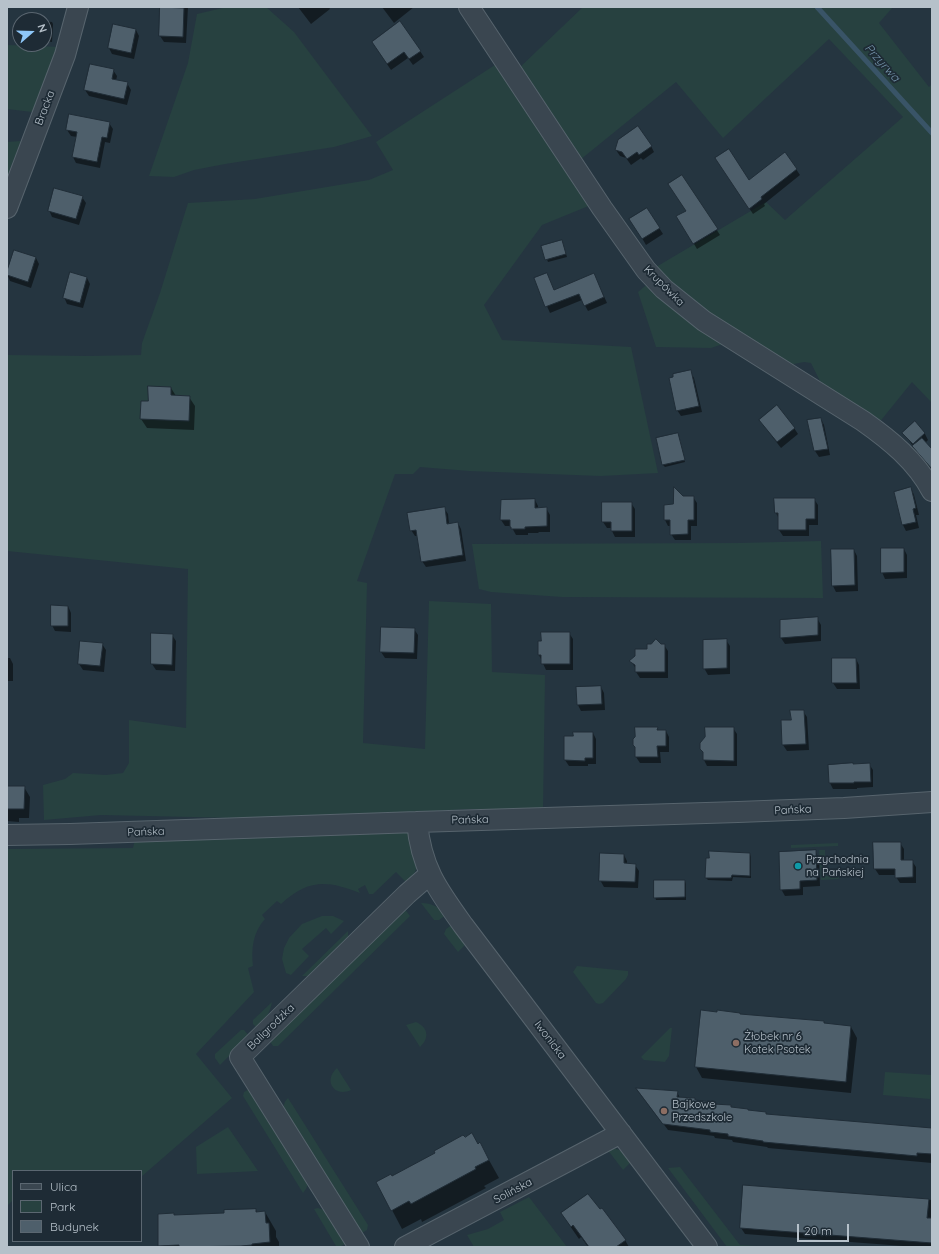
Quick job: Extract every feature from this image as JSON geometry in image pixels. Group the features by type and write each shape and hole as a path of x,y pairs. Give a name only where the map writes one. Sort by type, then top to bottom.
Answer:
{"street":[{"name":"Bracka","path":"7,208 65,55 78,7"},
{"name":"Krupówka","path":"469,7 606,214 646,270 664,289 704,322 882,434 919,470 932,491"},
{"name":"Pańska","path":"7,835 738,812 932,802"},
{"name":"Iwonicka","path":"417,822 425,862 441,894 707,1247"},
{"name":"Baligrodzka","path":"359,1247 240,1057 407,894 430,874"},
{"name":"Solińska","path":"405,1247 621,1133"}],"green space":[{"path":"227,7 266,7 294,32 372,136 334,147 225,164 194,170 174,177 149,176 188,63 197,14"},
{"path":"583,7 893,7 879,23 929,87 932,84 932,403 912,382 878,424 827,389 820,381 811,363 804,362 784,366 736,336 665,279 656,267 766,202 785,220 903,117 829,39 723,138 676,82 580,160 517,70"},
{"path":"7,45 12,45 12,52 52,52 52,47 60,47 32,112 7,109"},
{"path":"498,63 591,205 542,225 484,305 502,340 631,347 658,473 601,476 469,471 420,467 413,474 395,474 357,581 367,583 363,743 425,749 429,601 491,604 492,672 545,675 543,810 470,809 284,819 101,815 44,820 43,785 65,779 73,773 106,775 123,773 129,763 129,720 186,728 188,569 7,551 7,355 141,355 142,343 160,293 188,203 255,199 369,180 393,170 376,142"},
{"path":"21,141 7,177 7,142"},
{"path":"650,282 726,343 711,348 656,347 638,292"},
{"path":"821,541 823,598 562,597 491,592 479,589 472,544 739,543"},
{"path":"322,830 405,831 409,835 417,866 415,872 406,882 396,872 373,894 369,894 365,885 358,889 360,893 328,884 309,886 300,890 281,904 277,901 262,915 265,919 255,935 252,953 253,966 248,968 254,992 196,1054 232,1098 142,1176 142,1170 12,1170 12,1201 7,1206 7,849 133,848 135,839 297,837"},
{"path":"838,843 838,846 791,848 791,845"},
{"path":"819,850 825,850 826,876 838,876 839,879 821,880"},
{"path":"421,903 435,906 446,915 439,920 434,920"},
{"path":"404,908 410,916 278,1046 273,1046 269,1040"},
{"path":"322,916 333,916 344,921 331,934 326,928 302,949 309,956 291,975 286,973 282,959 284,948 289,938 302,924"},
{"path":"453,924 466,944 458,952 444,934 446,929"},
{"path":"348,931 348,939 308,976 302,976"},
{"path":"577,966 628,971 628,975 603,1003 599,1004 596,1003 573,972"},
{"path":"272,1002 267,1016 257,1028 253,1024 253,1020"},
{"path":"416,1022 423,1027 426,1033 425,1040 420,1047 406,1025"},
{"path":"670,1028 672,1028 669,1056 665,1062 644,1060 641,1057"},
{"path":"241,1030 244,1030 249,1036 220,1065 215,1058 215,1054"},
{"path":"337,1068 351,1090 340,1092 335,1090 332,1086 331,1078"},
{"path":"885,1072 932,1075 930,1099 883,1095"},
{"path":"251,1088 309,1182 303,1193 243,1096 244,1092"},
{"path":"288,1098 368,1225 367,1230 362,1233 284,1112 284,1104"},
{"path":"228,1127 258,1171 197,1174 196,1147"},
{"path":"607,1149 622,1151 631,1162 623,1170"},
{"path":"680,1167 740,1245 773,1247 727,1247 668,1168"},
{"path":"529,1197 567,1247 474,1247 467,1235 488,1229 504,1220 500,1212"},
{"path":"318,1208 327,1211 348,1242 340,1247 336,1246 314,1209"}],"building":[{"path":"160,7 184,8 183,37 159,36"},
{"path":"400,21 421,51 409,59 404,52 387,64 372,42"},
{"path":"113,24 136,29 131,53 108,48"},
{"path":"90,64 114,69 112,79 128,82 124,99 84,90"},
{"path":"69,114 110,122 107,138 102,137 97,162 72,157 77,132 66,130"},
{"path":"638,126 652,146 639,155 637,152 627,159 622,152 615,150 618,140"},
{"path":"729,149 749,180 785,152 797,169 761,197 762,199 749,209 715,158"},
{"path":"682,175 718,229 693,244 676,216 686,211 668,184"},
{"path":"54,188 83,196 76,219 48,211"},
{"path":"647,208 660,228 642,239 629,219"},
{"path":"562,240 566,254 545,260 541,246"},
{"path":"14,250 36,257 28,282 7,275"},
{"path":"70,272 87,277 80,303 63,298"},
{"path":"547,273 554,290 594,273 604,297 584,306 579,294 545,307 534,278"},
{"path":"691,370 699,406 676,411 669,378 673,377 673,374"},
{"path":"148,386 171,387 171,395 190,396 189,421 140,419 141,401 148,401"},
{"path":"777,405 795,428 777,442 759,420"},
{"path":"821,418 828,449 814,451 807,420"},
{"path":"915,421 925,433 913,444 902,433"},
{"path":"678,433 685,460 662,465 656,438"},
{"path":"922,438 932,449 932,469 912,446"},
{"path":"674,487 683,496 694,496 694,520 688,520 688,534 670,535 670,520 664,520 664,505 673,504"},
{"path":"911,487 916,508 913,509 916,522 902,525 894,492"},
{"path":"774,498 815,498 815,519 806,519 806,530 778,530 778,513 775,513"},
{"path":"535,499 535,508 547,507 547,526 511,529 510,520 500,520 501,500"},
{"path":"602,502 632,502 632,531 611,531 611,522 602,522"},
{"path":"445,507 447,524 458,522 463,555 421,562 416,530 410,531 407,513"},
{"path":"881,548 904,548 904,572 881,573"},
{"path":"831,549 854,549 855,585 832,586"},
{"path":"51,605 68,606 68,626 51,626"},
{"path":"818,617 818,635 780,638 780,620"},
{"path":"381,627 415,628 414,653 380,652"},
{"path":"541,632 570,632 570,664 541,664 541,655 538,655 538,641 541,641"},
{"path":"151,633 173,634 172,665 151,664"},
{"path":"656,639 661,644 665,644 665,672 635,672 635,665 629,661 635,656 635,649 647,649 647,644 651,644"},
{"path":"727,639 727,668 703,669 703,640"},
{"path":"80,641 103,643 100,666 78,664"},
{"path":"832,658 856,658 857,683 832,683"},
{"path":"601,686 602,704 577,705 576,687"},
{"path":"790,710 804,710 806,744 782,745 781,720 791,720"},
{"path":"635,727 658,727 657,730 666,730 666,746 657,746 658,757 635,757 633,739 635,737"},
{"path":"705,727 734,727 734,761 703,760 703,752 700,749 700,743 705,737"},
{"path":"573,732 593,732 593,758 585,758 585,761 564,760 564,736 573,736"},
{"path":"870,763 871,782 829,783 828,765"},
{"path":"7,786 25,786 24,809 7,809"},
{"path":"873,842 901,842 901,860 913,860 913,877 895,878 895,869 874,869"},
{"name":"Przychodnia na Pańskiej","path":"816,850 817,880 800,881 800,889 780,890 779,852"},
{"path":"709,851 750,853 750,876 732,875 731,878 705,878 706,858 709,858"},
{"path":"600,853 624,854 624,863 636,864 635,882 599,881"},
{"path":"654,880 685,880 685,897 654,898"},
{"path":"701,1010 717,1012 717,1010 740,1014 824,1021 824,1023 851,1026 846,1082 695,1067"},
{"path":"636,1088 678,1091 677,1097 695,1098 695,1100 713,1102 713,1104 731,1105 731,1107 766,1112 766,1114 932,1128 932,1154 917,1153 917,1156 763,1142 728,1136 728,1134 710,1132 710,1130 663,1124"},
{"path":"472,1133 478,1144 480,1142 489,1160 475,1167 476,1169 411,1204 409,1201 391,1211 376,1182 391,1174 392,1176 435,1153 434,1151 463,1135 465,1137"},
{"path":"743,1185 929,1199 927,1218 932,1218 932,1243 740,1228"},
{"path":"588,1194 600,1209 602,1208 626,1240 616,1247 589,1247 573,1225 571,1227 561,1213"},
{"path":"256,1209 256,1212 265,1211 266,1223 269,1223 270,1242 241,1246 158,1246 158,1214 174,1213 174,1215 224,1213 224,1210"}],"waterway":[{"name":"Przyrwa","path":"817,7 932,133"}],"place":[{"name":"Przychodnia na Pańskiej","path":"798,866"},
{"name":"Żłobek nr 6 Kotek Psotek","path":"736,1043"},
{"name":"Bajkowe Przedszkole","path":"664,1111"}]}
